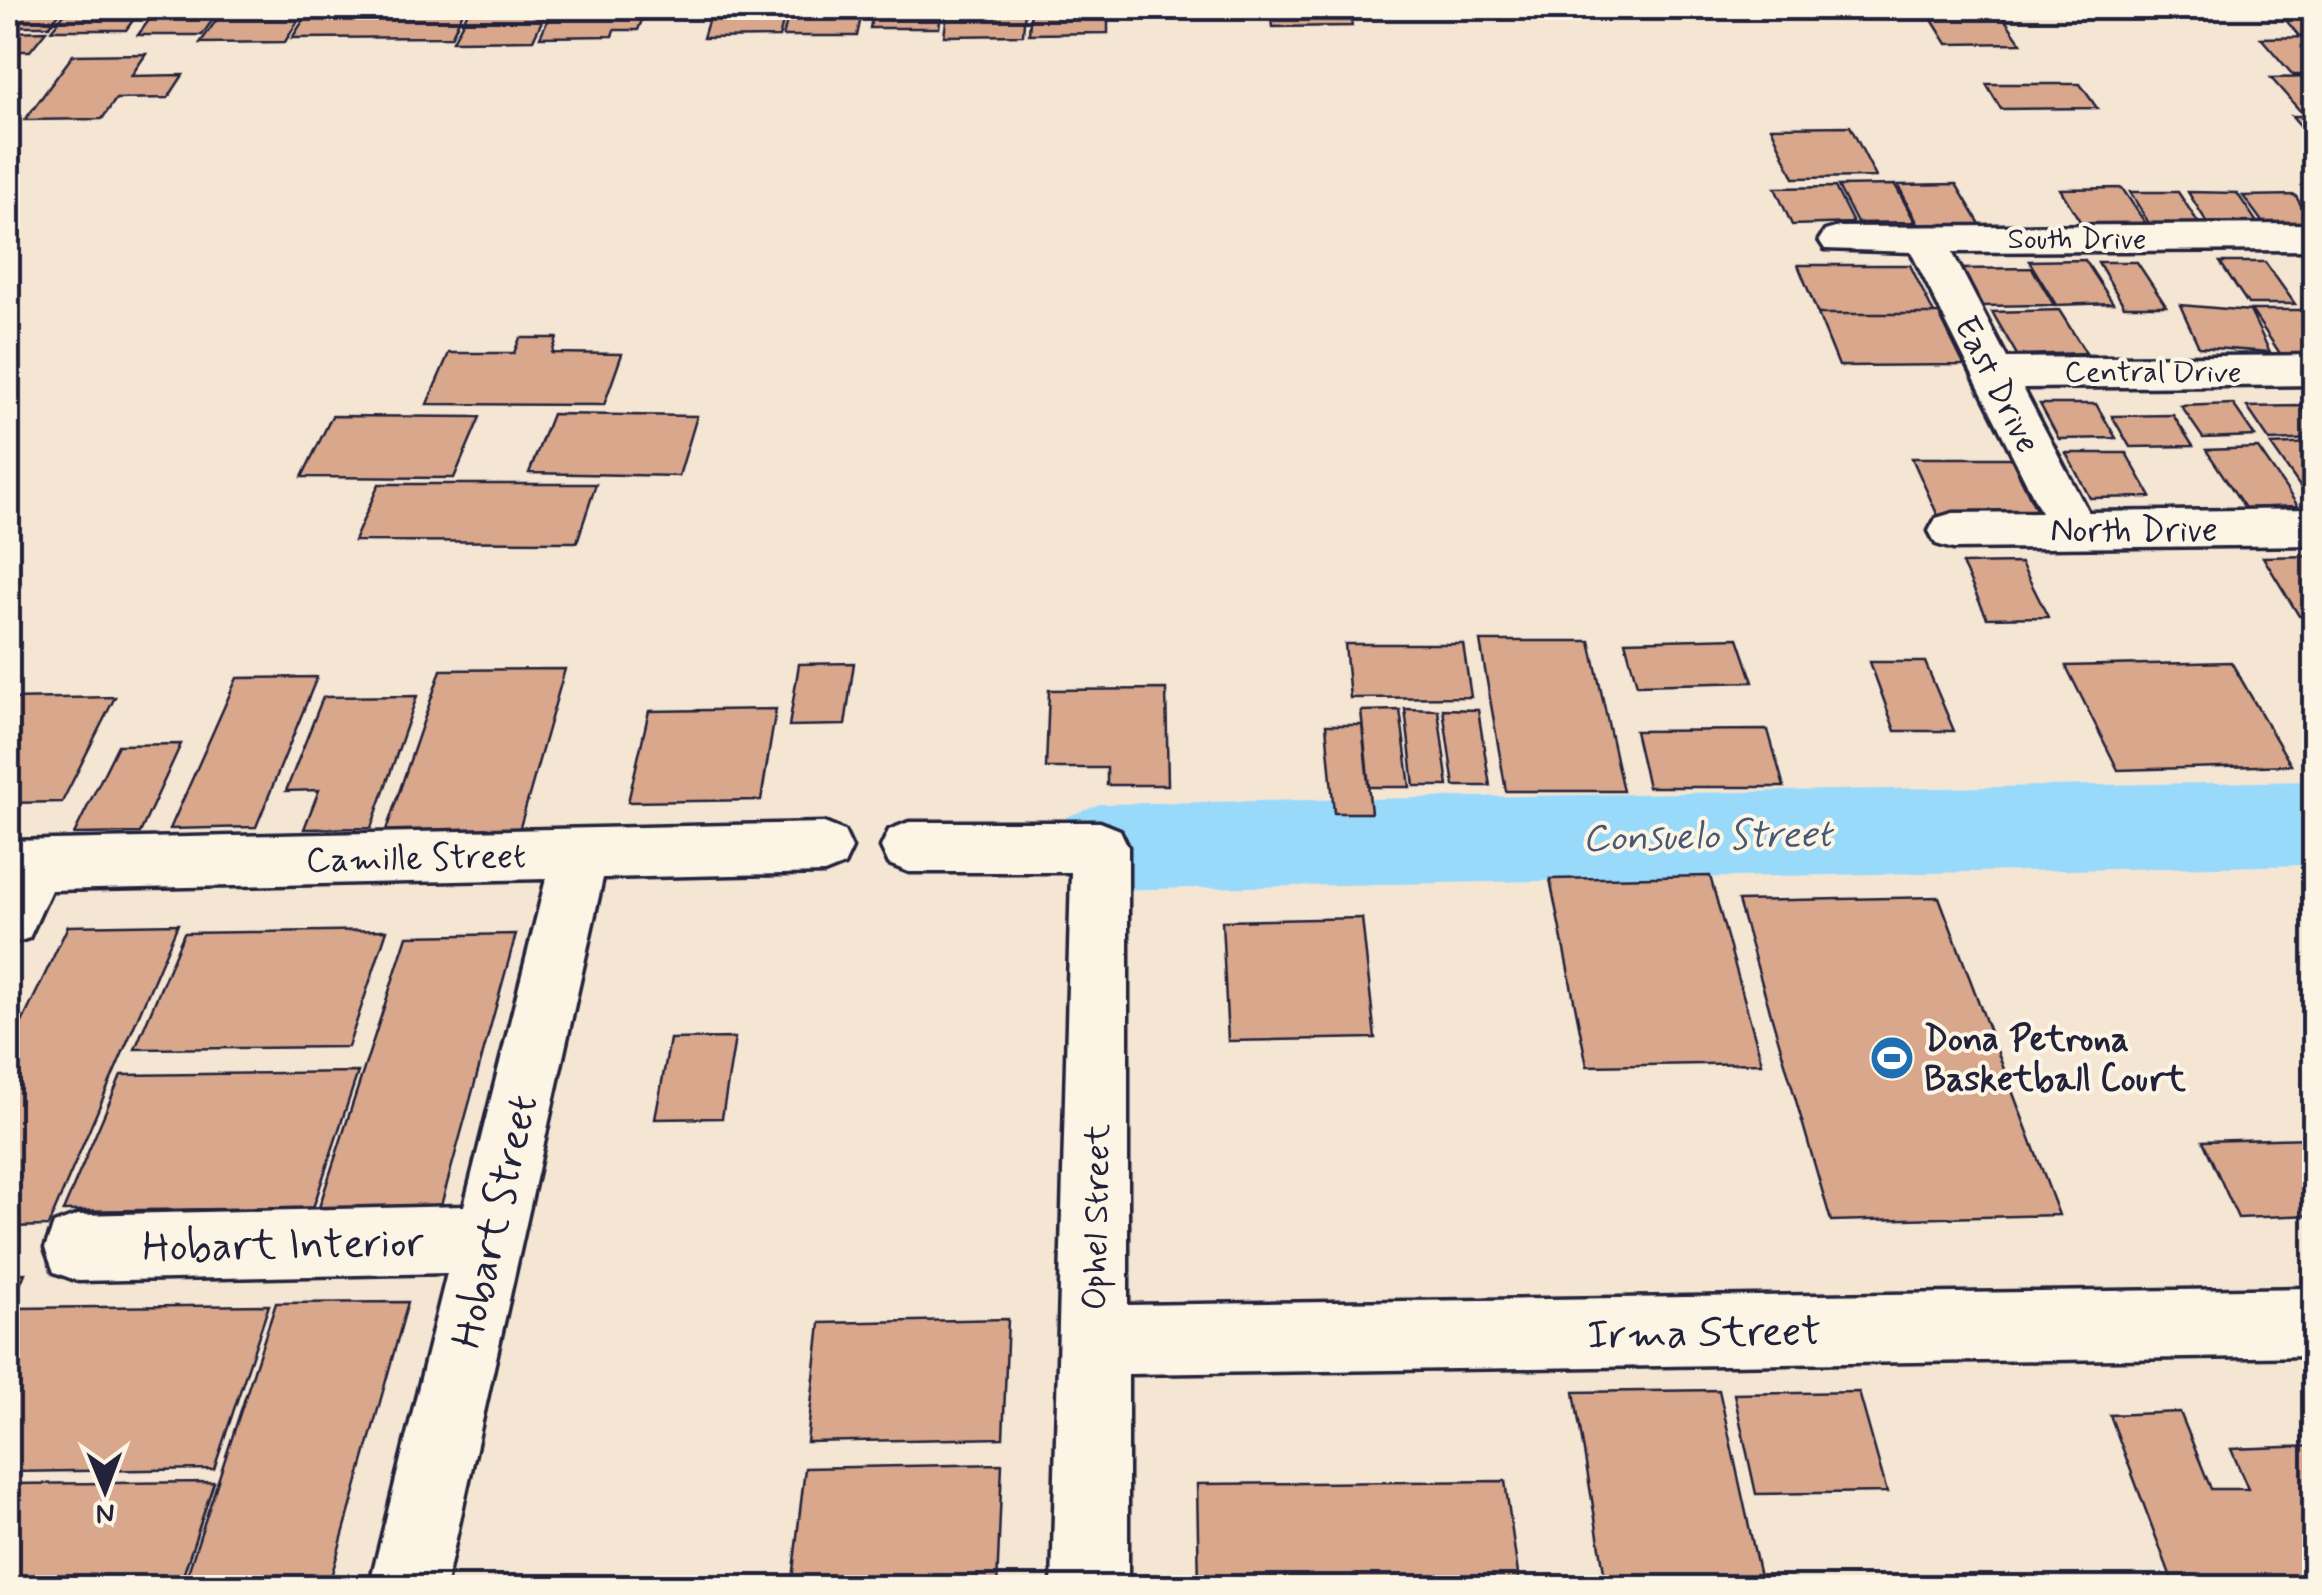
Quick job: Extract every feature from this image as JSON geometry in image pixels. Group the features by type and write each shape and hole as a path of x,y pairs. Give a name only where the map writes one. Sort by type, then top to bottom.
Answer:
{"street":[{"name":"South Drive","path":"1838,240 2300,237"},
{"path":"2300,237 2314,274"},
{"name":"East Drive","path":"1924,239 2073,528"},
{"name":"Central Drive","path":"1992,372 2314,370"},
{"name":"North Drive","path":"1953,531 2314,527"},
{"name":"Ophel Street","path":"909,847 1100,847 1090,1588"},
{"name":"Camille Street","path":"21,866 824,848"},
{"name":"Hobart Street","path":"407,1588 580,854"},
{"path":"8,919 21,866"},
{"name":"Hobart Interior","path":"78,1248 489,1239"},
{"name":"Irma Street","path":"1093,1340 2314,1322"}],"building":[{"path":"8,8 64,8 49,26 8,26"},
{"path":"69,8 142,8 126,30 51,30"},
{"path":"158,8 221,8 202,35 138,35"},
{"path":"225,8 306,8 285,42 200,43"},
{"path":"311,8 465,8 451,37 292,38"},
{"path":"470,8 548,8 533,40 453,41"},
{"path":"553,8 647,8 638,30 614,30 612,36 540,37"},
{"path":"712,8 787,8 779,37 703,38"},
{"path":"790,8 863,8 857,36 783,36"},
{"path":"874,8 942,8 939,28 870,28"},
{"path":"948,8 1025,8 1023,35 944,36"},
{"path":"1031,8 1108,8 1108,33 1029,34"},
{"path":"1192,8 1266,8 1267,12 1192,13"},
{"path":"1270,8 1349,8 1352,26 1272,27"},
{"path":"1424,8 1499,8 1501,16 1426,16"},
{"path":"1594,8 1679,8 1681,13 1596,14"},
{"path":"2276,8 2314,8 2314,35 2299,36"},
{"path":"2001,14 2021,43 1947,44 1929,15"},
{"path":"46,31 30,51 8,51 8,32"},
{"path":"2314,37 2314,75 2293,75 2261,38"},
{"path":"146,54 131,76 183,75 168,98 116,99 102,119 25,120 73,55"},
{"path":"2314,77 2314,113 2302,113 2271,78"},
{"path":"1986,84 2080,84 2097,108 2001,109"},
{"path":"2292,116 2314,116 2314,128 2302,128"},
{"path":"1850,126 1876,177 1794,178 1771,127"},
{"path":"1956,184 1980,224 1919,226 1898,185"},
{"path":"1895,185 1915,222 1857,223 1838,186"},
{"path":"1835,187 1853,223 1792,225 1775,188"},
{"path":"2122,188 2150,230 2086,231 2060,189"},
{"path":"2130,192 2178,192 2204,231 2153,230"},
{"path":"2188,192 2237,193 2258,224 2208,224"},
{"path":"2295,195 2314,226 2266,227 2243,196"},
{"path":"2085,260 2113,303 2056,305 2029,261"},
{"path":"2098,262 2137,262 2166,306 2124,306"},
{"path":"2220,262 2265,262 2295,304 2248,304"},
{"path":"1798,265 1910,265 1934,314 1818,314"},
{"path":"2032,268 2054,305 1981,306 1960,269"},
{"path":"2180,305 2250,311 2270,352 2199,347"},
{"path":"2059,310 2086,353 2017,355 1992,312"},
{"path":"2251,310 2314,310 2314,361 2285,361"},
{"path":"1818,314 1939,314 1964,365 1839,366"},
{"path":"520,338 557,338 552,353 622,354 604,405 427,404 449,353 514,353"},
{"path":"2040,404 2096,404 2116,438 2059,439"},
{"path":"2233,404 2255,436 2203,438 2181,406"},
{"path":"2300,406 2314,425 2314,439 2270,441 2247,407"},
{"path":"552,414 697,416 679,476 529,473"},
{"path":"2173,415 2193,446 2130,447 2112,416"},
{"path":"332,416 480,417 454,478 302,477"},
{"path":"2314,443 2314,498 2308,498 2271,445"},
{"path":"2258,448 2298,506 2245,508 2206,450"},
{"path":"2066,453 2126,453 2151,497 2090,498"},
{"path":"1912,458 2011,458 2039,516 1938,516"},
{"path":"379,484 596,484 577,542 354,541"},
{"path":"2314,556 2314,616 2299,616 2263,557"},
{"path":"2021,563 2048,617 1987,618 1962,564"},
{"path":"1738,638 1753,682 1637,685 1625,641"},
{"path":"1480,641 1590,641 1623,791 1506,791"},
{"path":"1345,644 1463,644 1471,697 1350,698"},
{"path":"1870,662 1925,662 1954,731 1895,731"},
{"path":"2231,662 2291,765 2118,770 2066,666"},
{"path":"854,663 845,725 789,726 799,664"},
{"path":"565,669 518,834 384,836 441,670"},
{"path":"317,677 256,827 170,829 237,678"},
{"path":"1166,689 1168,785 1107,785 1107,768 1046,768 1049,690"},
{"path":"417,696 371,828 304,829 319,790 286,791 323,697"},
{"path":"115,697 62,802 8,803 8,699"},
{"path":"776,709 761,800 628,802 649,711"},
{"path":"1405,709 1438,710 1448,786 1414,786"},
{"path":"1443,709 1478,710 1490,786 1454,786"},
{"path":"1400,710 1410,787 1369,787 1361,711"},
{"path":"1326,725 1362,725 1371,813 1334,813"},
{"path":"1768,730 1784,787 1648,787 1635,731"},
{"path":"181,744 140,833 74,834 118,745"},
{"path":"1710,876 1762,1063 1587,1066 1550,879"},
{"name":"Dona Petrona Basketball Court","path":"1939,897 2059,1215 1831,1221 1738,901"},
{"path":"1362,918 1375,1038 1228,1041 1222,921"},
{"path":"178,924 48,1226 8,1227 8,1052 68,926"},
{"path":"387,930 348,1047 135,1049 184,933"},
{"path":"516,934 437,1220 314,1223 407,936"},
{"path":"735,1038 722,1118 655,1119 670,1039"},
{"path":"358,1072 313,1208 63,1211 121,1075"},
{"path":"2312,1138 2314,1215 2238,1218 2203,1141"},
{"path":"25,1273 8,1314 8,1274"},
{"path":"408,1302 328,1588 183,1588 276,1303"},
{"path":"269,1305 214,1469 8,1472 8,1330 17,1308"},
{"path":"1008,1319 1003,1438 807,1442 820,1323"},
{"path":"1719,1390 1761,1581 1606,1584 1574,1392"},
{"path":"1859,1392 1887,1492 1756,1494 1734,1394"},
{"path":"2180,1412 2211,1489 2248,1489 2231,1449 2314,1446 2314,1588 2175,1588 2110,1415"},
{"path":"1002,1464 997,1588 791,1588 805,1468"},
{"path":"1505,1481 1520,1588 1199,1588 1197,1484"},
{"path":"214,1482 179,1588 8,1588 8,1484"}],"waterway":[{"name":"Consuelo Street","path":"1100,847 2314,823"}],"place":[{"name":"Dona Petrona Basketball Court","path":"1892,1058"}]}
